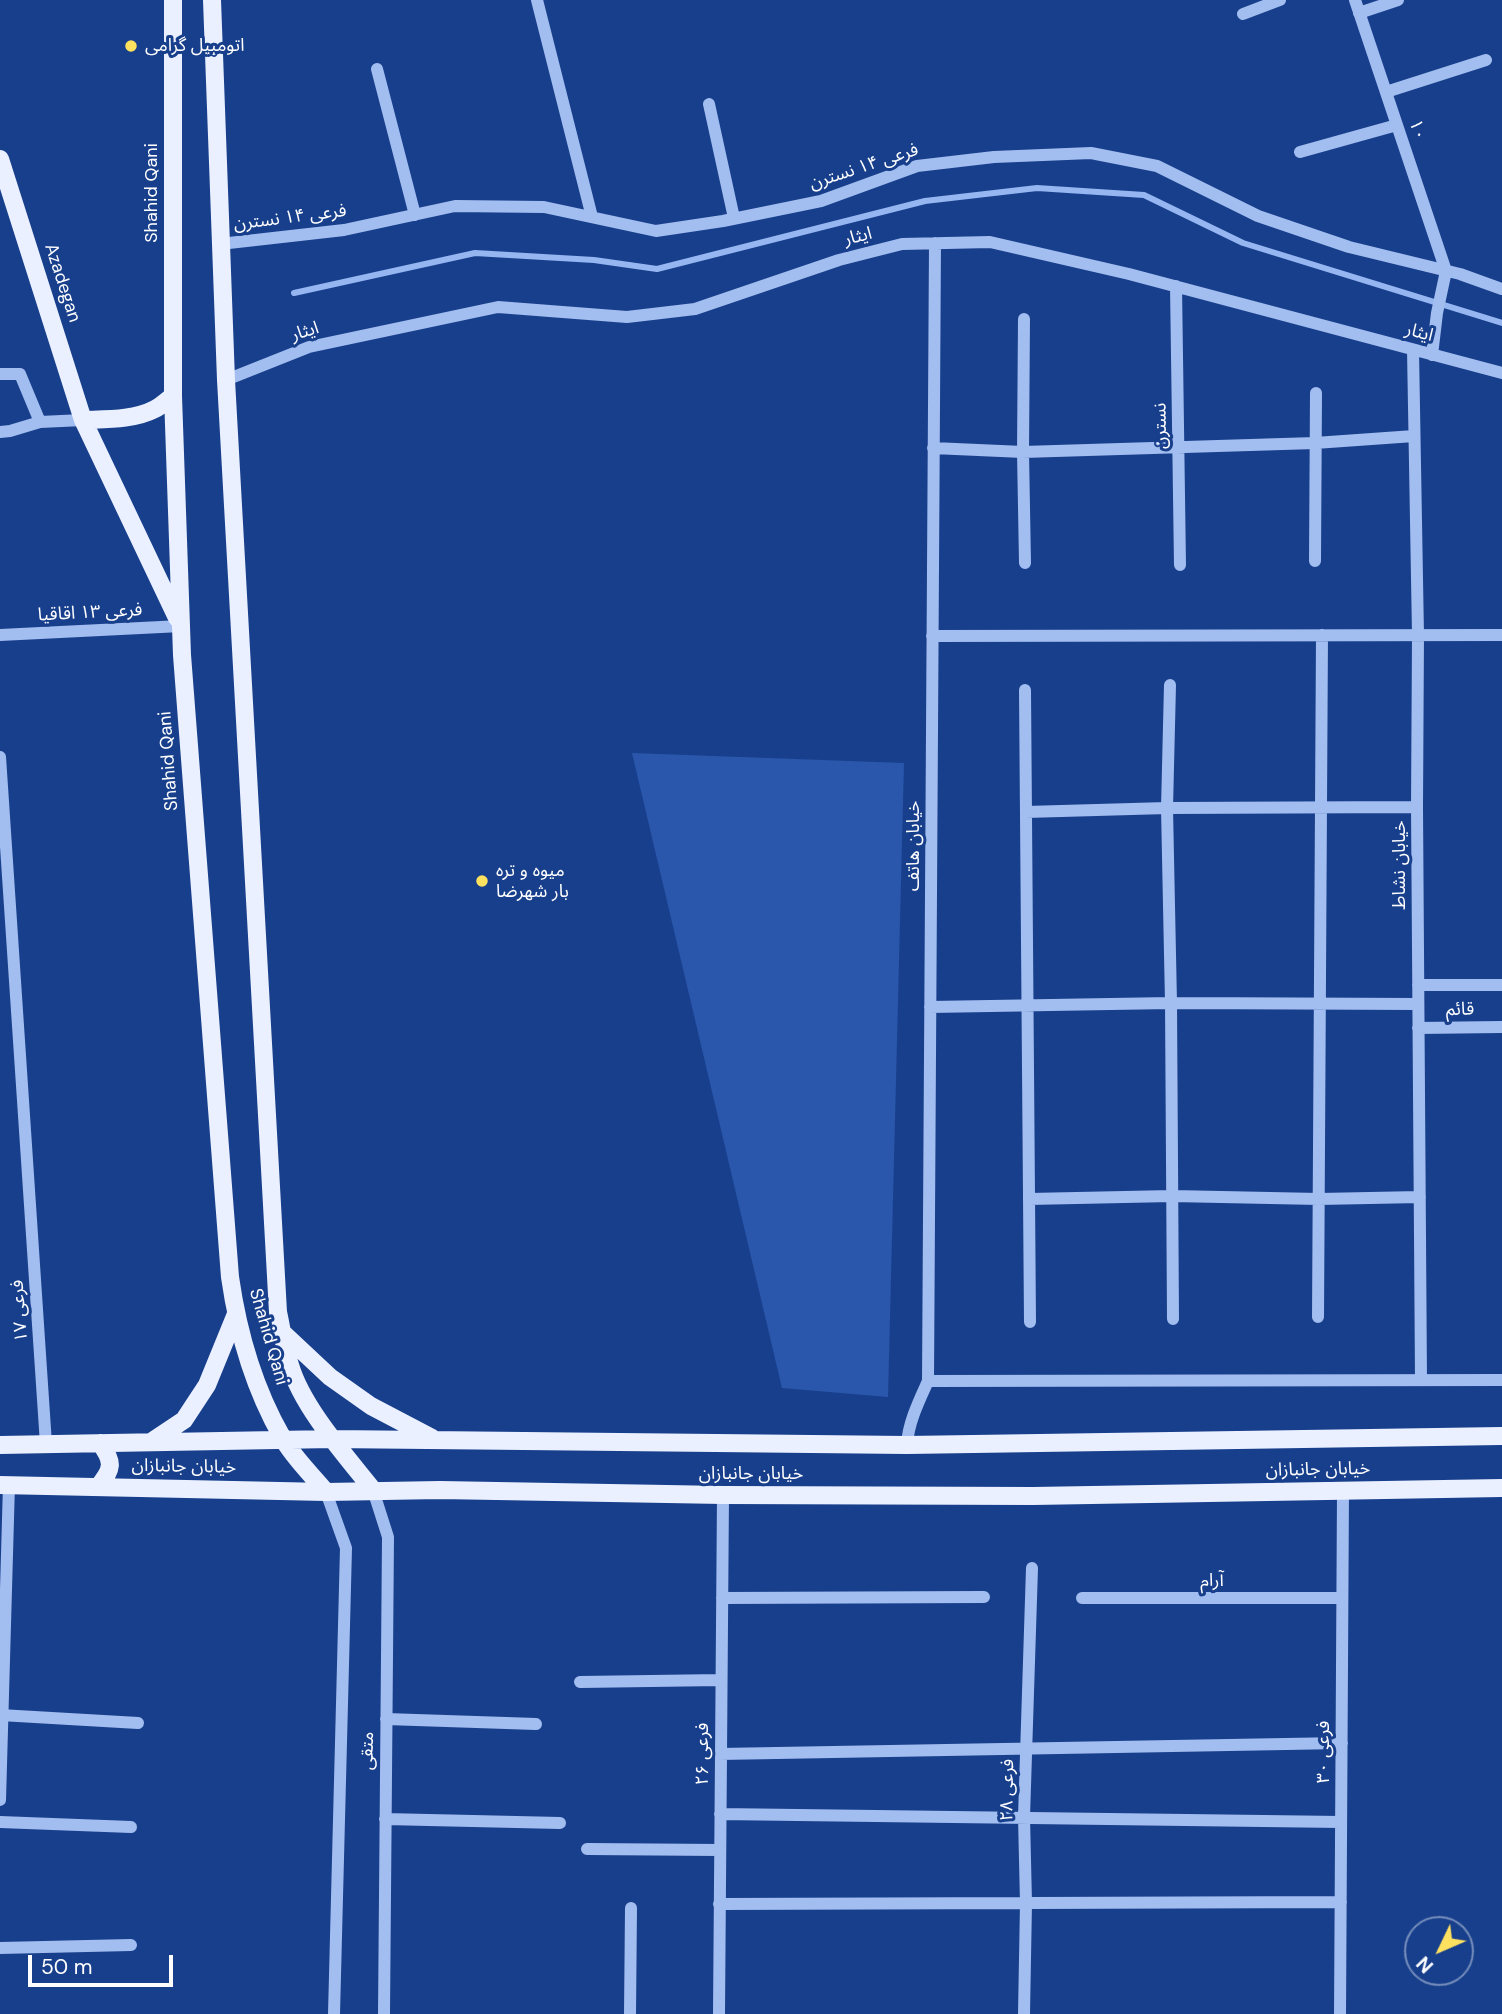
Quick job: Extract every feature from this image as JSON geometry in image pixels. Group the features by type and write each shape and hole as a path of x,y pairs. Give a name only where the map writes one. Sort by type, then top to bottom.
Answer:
{"main road":[{"name":"Shahid Qani","path":"173,0 173,396 181,626 226,1238 236,1314 253,1376 283,1440 326,1492"},
{"name":"Shahid Qani","path":"212,0 226,380 278,1312 290,1366 301,1392 332,1439 373,1490"},
{"name":"Azadegan","path":"0,159 83,420 181,626"},
{"path":"83,420 115,419 154,410 173,396"},
{"path":"151,1442 184,1420 207,1385 236,1314"},
{"path":"283,1333 330,1377 361,1399 435,1440"},
{"name":"خیابان جانبازان","path":"0,1445 332,1439 906,1445 1502,1436"},
{"path":"98,1487 111,1466 108,1454 100,1443"},
{"name":"خیابان جانبازان","path":"4,1484 326,1492 373,1490 1033,1496 1502,1488"}],"street":[{"path":"537,0 592,217"},
{"path":"1243,14 1279,0"},
{"name":"۱۰","path":"1355,0 1446,271"},
{"path":"1359,13 1398,0"},
{"path":"1386,92 1486,60"},
{"path":"377,69 415,215"},
{"path":"709,104 734,218"},
{"path":"1300,152 1397,124"},
{"name":"فرعی ۱۴ نسترن","path":"220,244 344,230 455,206 544,207 656,231 821,201 917,166 993,157 1091,153 1157,166 1258,216 1349,247 1446,271 1502,289"},
{"name":"ایثار","path":"226,380 309,347 498,307 627,317 695,309 839,260 901,244 990,242 1176,286 1502,373"},
{"name":"خیابان هاتف","path":"906,1445 915,1411 928,1381 935,243"},
{"path":"1432,355 1446,271"},
{"name":"نسترن","path":"1176,286 1180,565"},
{"path":"1024,319 1025,564"},
{"name":"خیابان نشاط","path":"1413,350 1418,635 1421,1380"},
{"path":"0,374 20,374 40,422"},
{"path":"1315,561 1316,393"},
{"path":"0,432 40,422 83,420"},
{"path":"933,447 1023,452 1315,443 1414,436"},
{"name":"فرعی ۱۳ اقاقیا","path":"0,635 181,626"},
{"path":"1318,1317 1322,635"},
{"path":"932,636 1502,635"},
{"path":"1170,685 1167,808 1173,1319"},
{"path":"1025,690 1030,1322"},
{"name":"فرعی ۱۷","path":"0,757 46,1444"},
{"path":"1026,812 1167,808 1417,807"},
{"path":"1418,985 1502,985"},
{"path":"930,1007 1171,1003 1418,1004"},
{"name":"قائم","path":"1418,1028 1502,1027"},
{"path":"1029,1199 1172,1196 1319,1199 1420,1197"},
{"path":"928,1381 1502,1380"},
{"path":"0,1800 4,1484"},
{"name":"متقی","path":"373,1490 388,1536 384,2014"},
{"name":"فرعی ۳۰","path":"1340,2014 1343,1491"},
{"name":"متقی","path":"326,1492 346,1548 334,2014"},
{"name":"فرعی ۲۶","path":"719,2014 723,1495"},
{"name":"فرعی ۲۸","path":"1024,2014 1024,1817 1032,1568"},
{"path":"722,1598 984,1597"},
{"name":"آرام","path":"1082,1598 1342,1598"},
{"path":"580,1682 721,1680"},
{"path":"1,1715 138,1723"},
{"path":"386,1719 536,1724"},
{"path":"720,1754 1342,1743"},
{"path":"720,1814 1341,1822"},
{"path":"385,1819 560,1823"},
{"path":"0,1822 131,1827"},
{"path":"587,1849 720,1850"},
{"path":"719,1904 1341,1902"},
{"path":"630,2014 631,1908"},
{"path":"0,1948 131,1945"}],"shaded area":[{"path":"632,753 904,763 888,1397 782,1388"}],"waterway":[{"path":"294,293 475,253 594,260 657,269 925,201 1037,188 1144,195 1243,243 1502,323"}],"place":[{"name":"اتومبیل گرامی","path":"131,46"},
{"name":"میوه و تره بار شهرضا","path":"482,881"}]}
